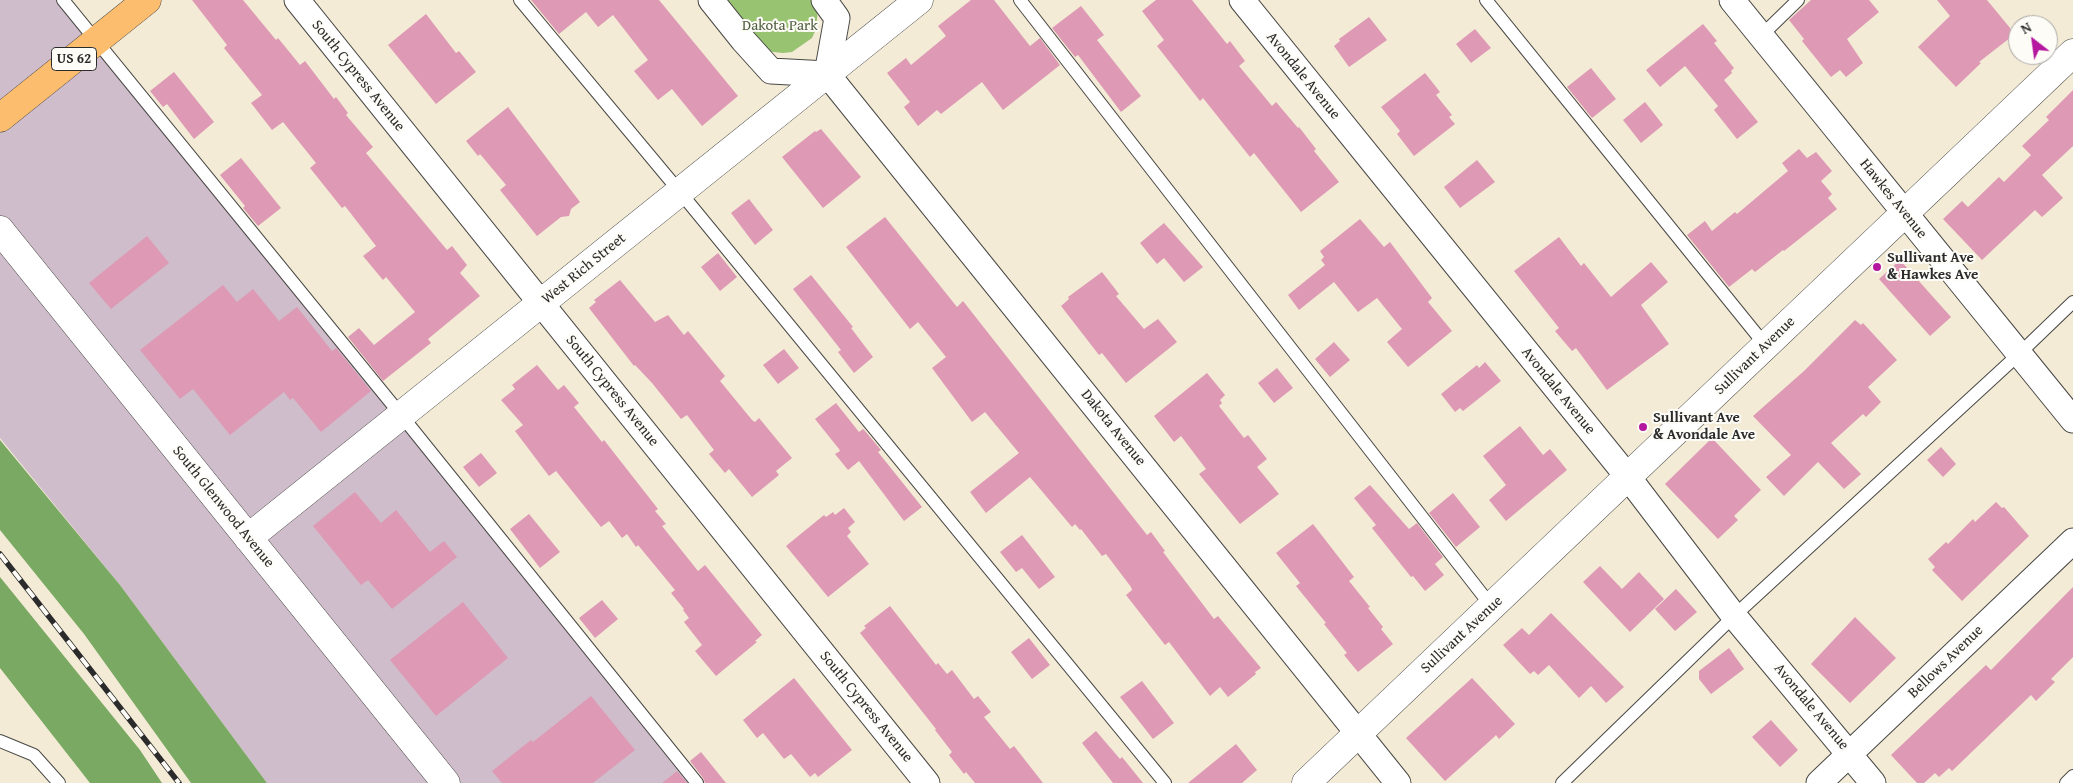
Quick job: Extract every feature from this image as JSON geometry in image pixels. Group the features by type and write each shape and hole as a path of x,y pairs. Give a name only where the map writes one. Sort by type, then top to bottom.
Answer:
{"main road":[{"name":"US 62","path":"0,118 147,0"}],"street":[{"name":"South Cypress Avenue","path":"296,0 927,783"},
{"path":"711,0 742,40 771,71 827,74 837,18 824,0"},
{"name":"West Rich Street","path":"248,538 919,0"},
{"name":"Avondale Avenue","path":"1242,0 1628,477 1734,616 1873,783"},
{"name":"Hawkes Avenue","path":"1732,0 2073,420"},
{"name":"Sullivant Avenue","path":"1306,783 2073,53"},
{"name":"Dakota Avenue","path":"827,74 1398,783"},
{"name":"South Glenwood Avenue","path":"0,230 446,783"},
{"name":"Bellows Avenue","path":"1819,783 2073,541"}],"lane":[{"path":"63,0 401,415 697,783"},
{"path":"520,0 1165,783"},
{"path":"1020,0 1492,607"},
{"path":"1486,0 1766,346"},
{"path":"1761,36 1798,0"},
{"path":"1562,783 1734,616 2073,302"},
{"path":"0,741 34,756 59,783"},
{"path":"2066,783 2073,776"}],"shaded area":[{"path":"0,0 63,0 697,783 267,783 120,585 0,438"}],"green space":[{"name":"Dakota Park","path":"723,0 814,0 818,9 816,29 812,38 792,52 773,52 764,48"},
{"path":"0,440 120,585 267,783 191,783 84,634 0,530"},
{"path":"0,577 140,750 162,783 90,783 0,668"}],"building":[{"path":"192,0 243,0 276,40 278,38 300,65 305,61 334,99 336,97 348,113 346,115 373,147 366,153 447,250 452,246 467,265 460,273 480,296 428,339 431,343 383,381 348,337 359,328 374,345 415,312 386,277 383,280 363,256 376,246 345,206 342,208 310,168 316,163 283,122 272,130 251,103 262,95 224,48 227,45"},
{"path":"531,0 659,0 738,96 702,126 672,89 658,100 634,71 648,60 613,15 598,27 586,12 559,34"},
{"path":"971,0 994,0 1030,46 1040,38 1060,65 1003,110 982,82 941,114 937,110 918,126 904,107 910,102 887,73 906,58 911,65 946,36 938,26"},
{"path":"1156,0 1192,0 1227,44 1230,41 1245,61 1239,66 1272,106 1276,102 1299,127 1316,149 1314,151 1339,182 1301,212 1254,153 1250,157 1203,98 1200,101 1157,46 1164,40 1142,11"},
{"path":"1811,0 1869,0 1879,12 1847,39 1863,63 1846,77 1840,70 1831,77 1802,41 1804,39 1789,20"},
{"path":"1937,0 1987,0 2008,26 2008,39 1979,62 1981,63 1956,87 1918,47 1950,16"},
{"path":"1081,6 1104,35 1097,40 1141,96 1121,112 1078,55 1075,57 1052,28"},
{"path":"426,14 456,53 459,51 476,72 436,104 388,45"},
{"path":"1369,17 1387,40 1349,67 1334,46 1340,41 1339,39"},
{"path":"1703,24 1717,41 1714,43 1734,68 1731,71 1732,73 1724,80 1758,122 1737,139 1714,110 1718,106 1685,66 1660,87 1646,70"},
{"path":"1475,29 1491,48 1471,63 1456,44"},
{"path":"1591,68 1616,99 1592,118 1567,87"},
{"path":"174,72 214,122 194,139 167,104 163,107 150,91"},
{"path":"1425,73 1440,92 1436,95 1452,115 1449,117 1455,124 1414,156 1397,134 1400,131 1381,107"},
{"path":"2073,90 2073,146 2042,175 2063,198 2042,217 2035,210 1982,260 1943,219 1962,201 1968,207 1999,177 2004,182 2031,155 2022,146 2049,120 2046,117"},
{"path":"1645,102 1663,125 1641,143 1623,120"},
{"path":"508,107 580,202 571,209 569,216 561,217 537,236 500,190 506,185 480,154 478,156 466,141"},
{"path":"821,129 861,177 823,208 782,157 815,131"},
{"path":"1799,149 1807,158 1816,152 1832,171 1821,181 1832,194 1828,198 1837,209 1755,272 1752,269 1729,287 1687,235 1705,221 1712,231 1735,212 1737,214 1788,171 1782,163"},
{"path":"241,158 281,208 258,226 243,208 245,206 220,175"},
{"path":"1477,160 1495,182 1460,208 1444,187"},
{"path":"749,199 773,230 755,245 731,213"},
{"path":"885,217 957,307 963,301 1147,535 1151,532 1165,551 1163,552 1214,619 1218,616 1261,668 1228,697 1220,687 1210,696 1169,642 1165,645 1126,595 1132,590 1131,587 1106,554 1102,556 1075,524 1072,527 1030,477 986,513 970,492 1019,453 985,412 972,422 932,368 946,357 918,322 910,329 846,247"},
{"path":"1360,219 1384,247 1390,242 1432,298 1428,302 1452,331 1408,367 1387,342 1402,329 1377,298 1358,312 1334,282 1299,310 1288,295 1325,265 1321,260 1324,257 1320,251"},
{"path":"1164,223 1203,267 1184,282 1164,258 1157,264 1140,243"},
{"path":"147,236 169,263 111,309 89,283"},
{"path":"1559,237 1581,266 1584,263 1611,297 1651,262 1668,282 1641,305 1669,344 1607,390 1576,348 1572,351 1555,331 1559,328 1514,271"},
{"path":"718,253 737,277 720,291 701,267"},
{"path":"1900,260 1951,317 1930,336 1879,279"},
{"path":"1102,272 1119,294 1116,296 1144,329 1158,319 1177,342 1126,383 1102,353 1099,355 1061,306 1069,299 1068,297"},
{"path":"811,275 853,327 851,328 873,357 854,373 838,352 841,350 793,289"},
{"path":"620,280 655,322 668,315 684,335 688,331 725,376 720,381 752,420 755,422 759,418 792,458 776,471 779,475 752,497 729,469 725,473 709,454 714,450 687,415 681,419 652,383 634,366 589,308 596,302 594,300"},
{"path":"223,285 237,302 253,289 279,321 297,307 332,351 336,348 371,391 321,432 293,398 290,400 284,392 230,435 193,389 180,399 140,350"},
{"path":"1855,320 1861,325 1863,323 1897,360 1868,387 1881,402 1866,417 1863,414 1831,443 1861,474 1844,489 1818,462 1784,496 1766,477 1791,455 1753,416 1804,371"},
{"path":"1334,342 1350,360 1330,377 1315,359"},
{"path":"784,349 799,368 778,384 763,365"},
{"path":"1485,362 1501,381 1463,411 1460,408 1455,412 1441,394 1477,365 1479,368"},
{"path":"537,365 558,390 564,385 579,403 574,407 602,442 604,440 658,509 655,511 666,524 662,526 698,571 705,565 762,635 755,641 757,642 716,676 695,651 702,645 684,622 689,618 671,593 675,590 638,545 636,547 627,534 622,538 609,521 601,527 556,471 549,476 515,431 523,425 501,400 515,389 512,385"},
{"path":"1277,368 1293,388 1274,403 1258,383"},
{"path":"1207,373 1225,395 1220,400 1222,403 1219,406 1244,438 1248,435 1267,459 1257,467 1279,494 1240,524 1199,474 1206,469 1181,436 1174,442 1154,416"},
{"path":"836,403 859,432 863,429 881,450 878,452 922,507 904,521 859,461 848,470 835,454 840,451 839,449 815,419"},
{"path":"1520,426 1543,455 1550,449 1567,470 1506,521 1489,500 1506,485 1483,456"},
{"path":"1712,438 1761,490 1734,516 1738,520 1718,539 1665,484"},
{"path":"1941,447 1956,464 1943,477 1927,460"},
{"path":"481,453 497,473 479,487 463,467"},
{"path":"1370,485 1409,529 1417,523 1443,557 1435,564 1444,575 1425,591 1413,576 1411,577 1372,528 1376,525 1354,498"},
{"path":"355,492 381,523 396,510 430,552 444,541 457,557 392,609 368,580 361,585 313,526"},
{"path":"1453,493 1480,527 1456,547 1429,513"},
{"path":"1996,502 2002,508 2004,507 2029,536 1962,601 1932,570 1935,567 1928,559 1946,542 1948,544 1973,519 1975,522"},
{"path":"844,508 855,522 848,528 851,532 847,536 869,564 828,597 786,546 824,515 826,517 833,512 835,515"},
{"path":"529,514 560,552 540,568 510,529"},
{"path":"1313,524 1354,577 1349,581 1370,607 1368,608 1383,627 1381,629 1393,644 1358,672 1344,655 1347,653 1324,624 1326,623 1296,586 1300,583 1276,553"},
{"path":"1022,535 1055,577 1039,589 1022,568 1016,572 1000,552"},
{"path":"1600,566 1622,589 1639,572 1664,599 1630,632 1583,582"},
{"path":"2073,587 2073,657 2051,679 2055,682 2036,701 2031,695 1952,771 1949,768 1939,777 1935,773 1924,783 1917,783 1891,755 1986,665 1991,670"},
{"path":"1676,589 1697,612 1675,631 1655,609"},
{"path":"602,600 618,619 595,638 579,618"},
{"path":"463,602 508,658 436,716 390,660"},
{"path":"890,606 936,665 938,663 947,674 952,670 974,699 978,696 991,712 984,717 1010,749 1014,746 1043,783 975,783 966,772 964,774 949,755 952,752 936,729 860,633 866,628 864,626"},
{"path":"1551,613 1624,687 1606,703 1591,686 1579,698 1549,665 1538,675 1534,671 1530,674 1503,645 1522,628 1529,635"},
{"path":"1855,617 1896,658 1850,703 1811,664"},
{"path":"1029,638 1050,665 1032,679 1011,652"},
{"path":"1729,648 1744,669 1711,694 1699,679 1699,671"},
{"path":"794,678 852,750 818,777 815,773 810,777 791,754 784,759 763,733 757,738 743,720"},
{"path":"1472,678 1515,724 1499,739 1496,735 1445,781 1406,738"},
{"path":"1142,681 1174,723 1153,739 1120,697"},
{"path":"591,696 635,750 593,783 502,783 492,771 531,740 533,742"},
{"path":"1771,720 1798,750 1780,767 1752,737"},
{"path":"1096,731 1120,759 1122,757 1143,783 1113,783 1082,743"},
{"path":"1236,744 1257,770 1242,783 1188,783"},
{"path":"701,752 726,783 705,783 690,761"},
{"path":"677,771 687,783 662,783"}],"railway":[{"path":"0,554 179,783"}],"place":[{"name":"Sullivant Ave & Hawkes Ave","path":"1877,267"},
{"name":"Sullivant Ave & Avondale Ave","path":"1643,427"}]}
